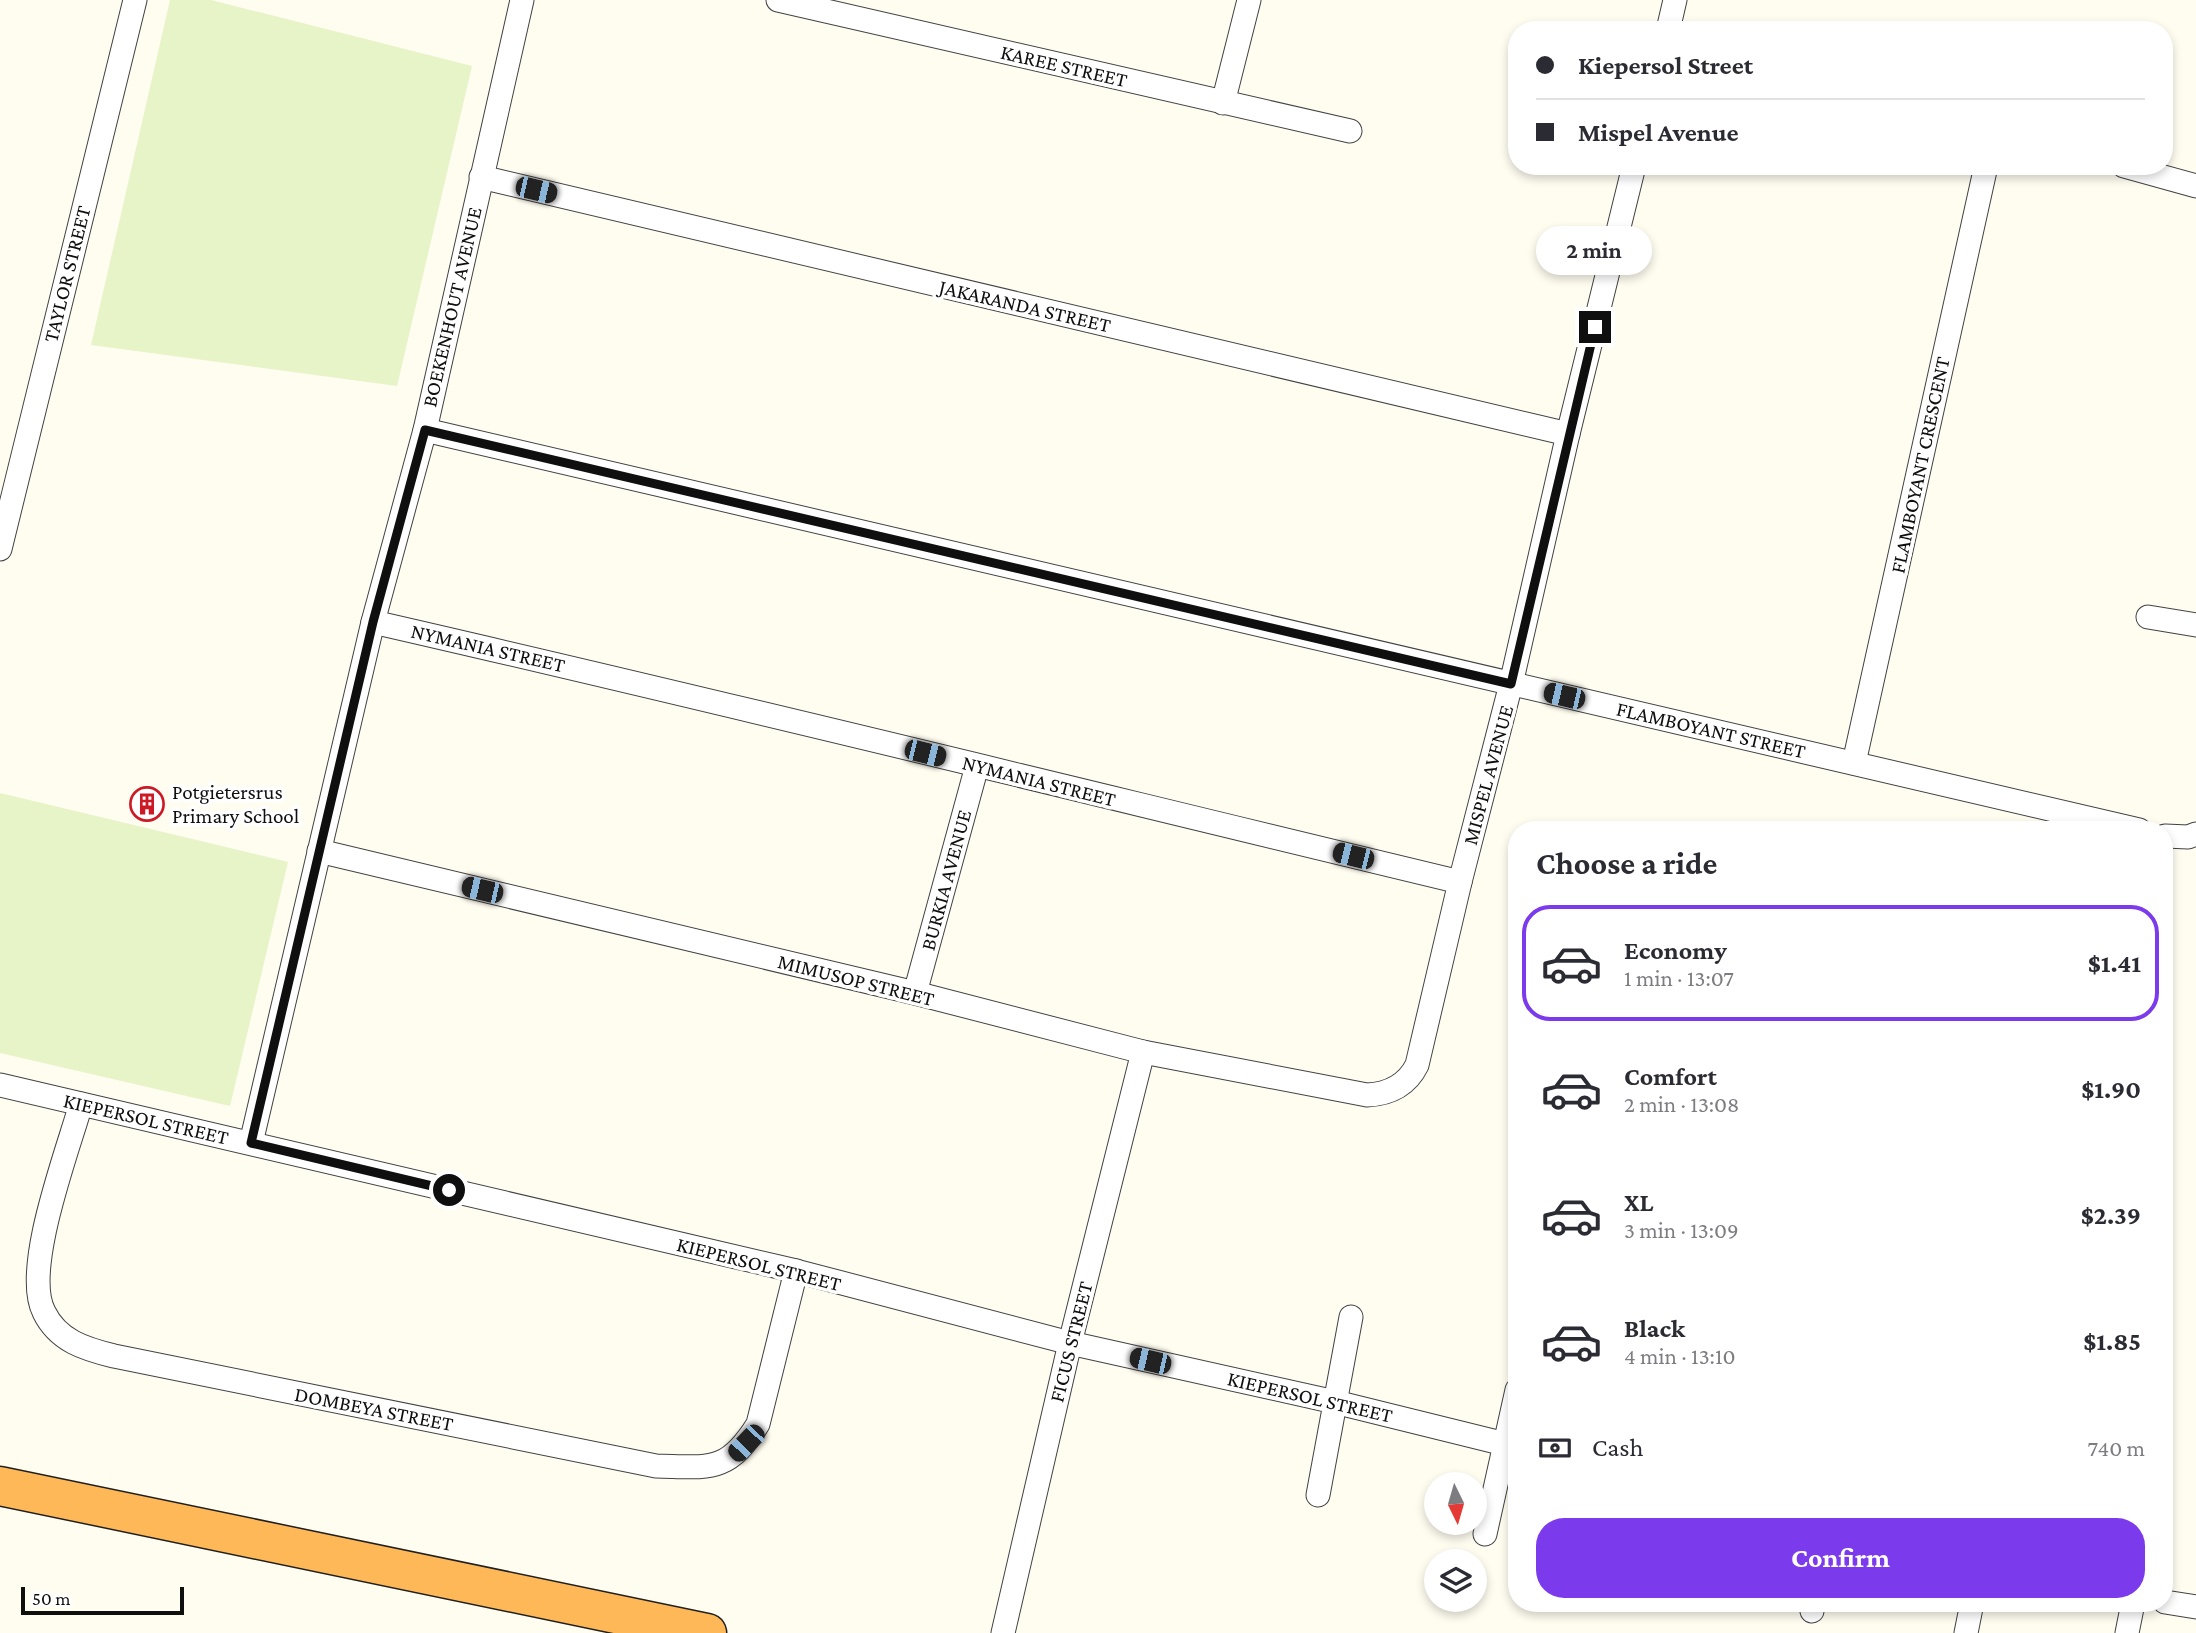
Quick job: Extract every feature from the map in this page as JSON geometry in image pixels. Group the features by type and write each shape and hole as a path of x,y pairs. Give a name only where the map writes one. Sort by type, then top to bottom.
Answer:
{"highway":[{"path":"0,1486 707,1633"}],"street":[{"name":"TAYLOR STREET","path":"0,549 10,465 135,0"},
{"name":"BOEKENHOUT AVENUE","path":"251,1143 373,622 425,430 522,0"},
{"name":"KAREE STREET","path":"778,0 1350,131"},
{"path":"1223,103 1249,0"},
{"path":"1670,21 1675,0"},
{"name":"MISPEL AVENUE","path":"1394,1089 1410,1078 1417,1065 1632,175"},
{"name":"FLAMBOYANT CRESCENT","path":"1854,763 1984,175"},
{"path":"2156,175 2196,186"},
{"name":"JAKARANDA STREET","path":"481,177 1568,434"},
{"name":"FLAMBOYANT STREET","path":"425,430 2101,821"},
{"path":"2148,617 2196,625"},
{"name":"NYMANIA STREET","path":"373,622 677,692 1460,882"},
{"name":"BURKIA AVENUE","path":"915,993 976,766"},
{"path":"2173,836 2188,837 2196,834"},
{"name":"MIMUSOP STREET","path":"319,851 915,993 1143,1052 1367,1096 1394,1089"},
{"name":"FICUS STREET","path":"1003,1633 1070,1343 1143,1052"},
{"name":"KIEPERSOL STREET","path":"0,1085 796,1271 1070,1343 1335,1402 1508,1444"},
{"name":"DOMBEYA STREET","path":"81,1104 42,1240 38,1288 43,1311 61,1334 80,1348 114,1356 656,1466 718,1465 746,1443 758,1424 796,1271"},
{"path":"1318,1495 1351,1317"},
{"path":"1488,1524 1508,1455"},
{"path":"2173,1603 2196,1607"},
{"path":"1966,1633 1970,1612"},
{"path":"2127,1633 2131,1612"}],"green space":[{"path":"170,0 211,0 472,66 397,386 91,345"},
{"path":"0,793 288,862 230,1106 0,1053"}],"place":[{"name":"Potgietersrus Primary School","path":"147,804"}],"route":[{"path":"449,1190 251,1143 373,622 425,430 1511,684 1595,327"}]}
